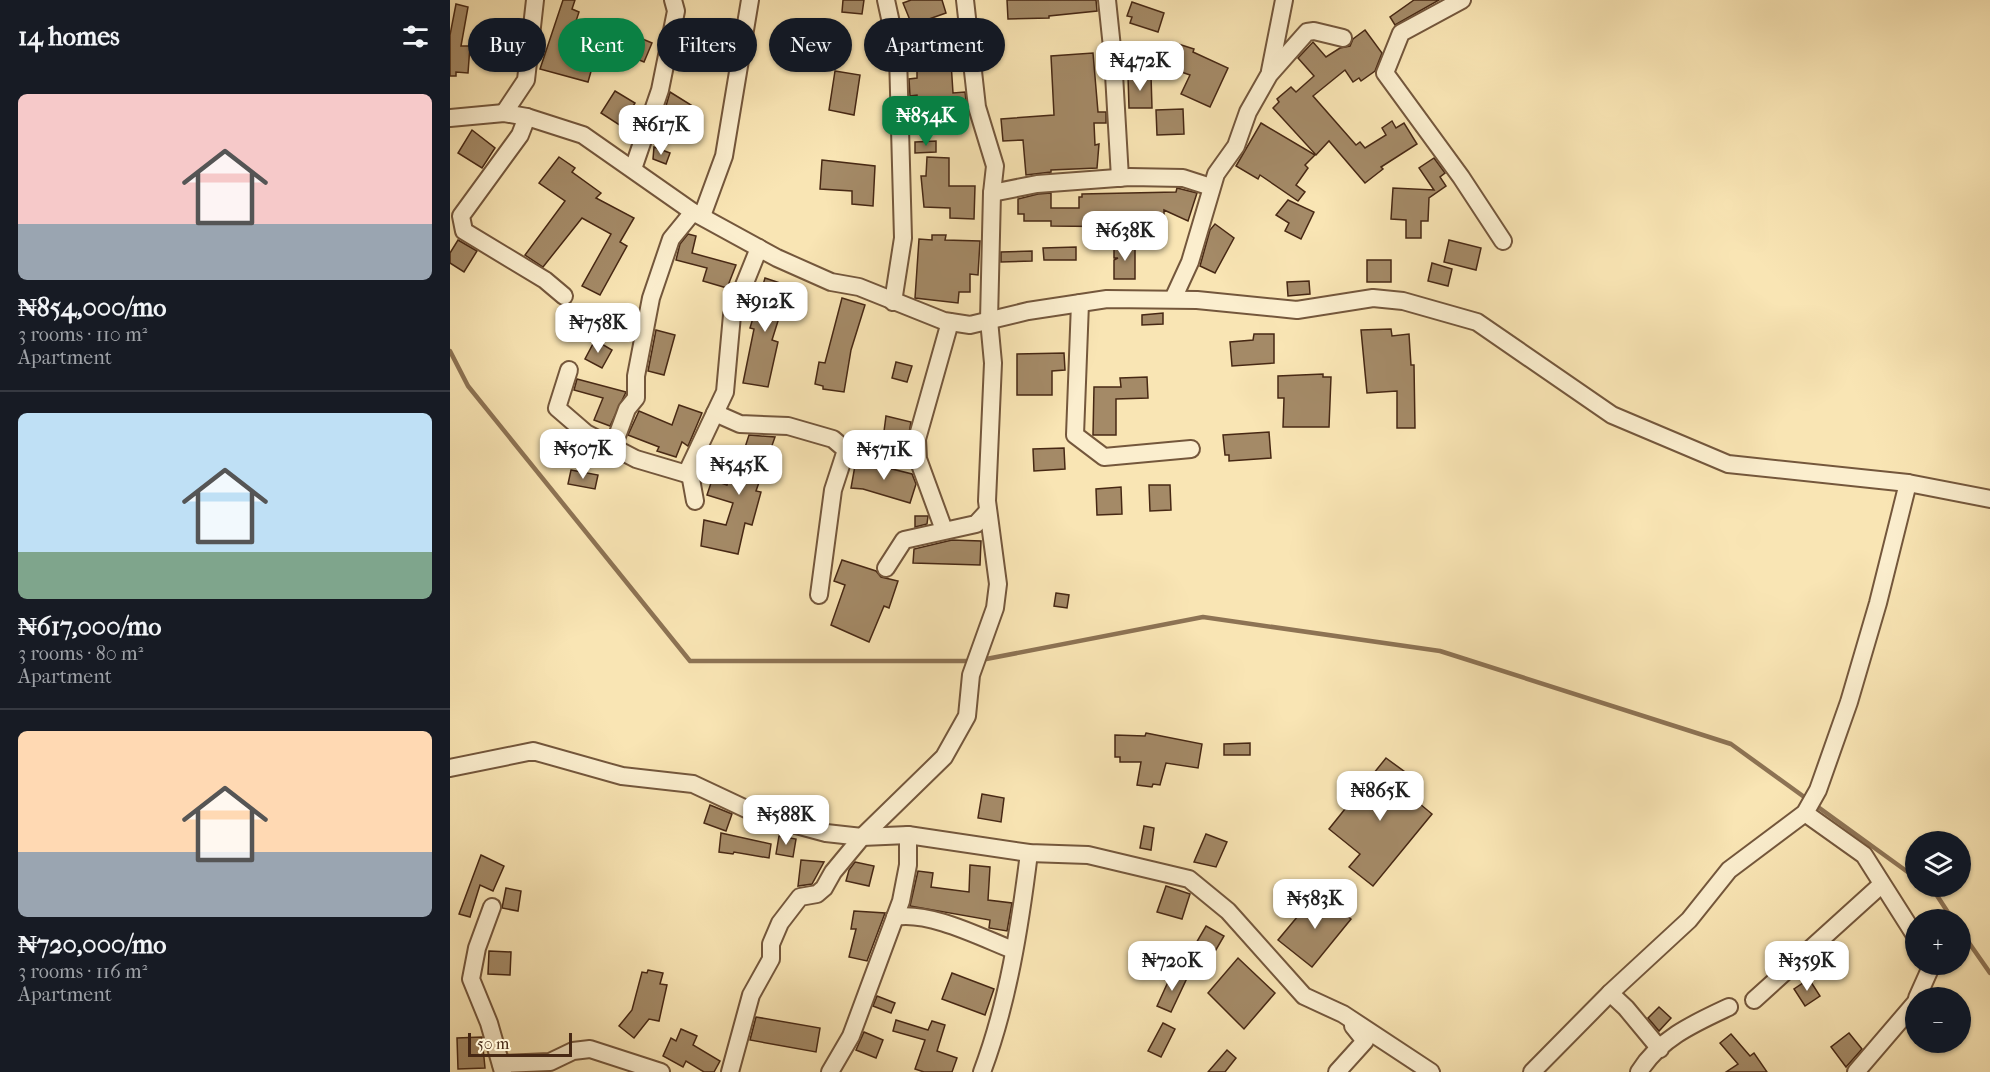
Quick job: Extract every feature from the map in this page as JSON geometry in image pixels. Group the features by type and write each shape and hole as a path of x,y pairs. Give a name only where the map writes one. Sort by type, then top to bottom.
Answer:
{"street":[{"path":"504,113 525,80 535,0"},
{"path":"633,169 660,90 676,11 673,0"},
{"path":"613,447 627,409 636,398 636,376 651,298 671,239 698,214 724,156 750,0"},
{"path":"886,0 897,55 903,238 893,302"},
{"path":"730,1072 751,995 771,959 771,944 780,923 800,897 817,894 824,888 833,872 862,837 944,757 967,716 971,675 995,608 998,584 987,512 993,363 989,320 992,193 995,166 977,107 965,0"},
{"path":"1107,0 1113,57 1120,178"},
{"path":"1269,75 1284,0"},
{"path":"1462,0 1401,33 1385,73 1461,177 1503,242"},
{"path":"1173,299 1190,262 1211,187 1223,161 1236,146 1248,112 1269,75 1306,32 1314,31 1343,38"},
{"path":"450,118 504,113 527,117 583,135 698,214 759,248 831,282 859,287 950,322 970,325 1107,299 1173,299 1297,310 1373,298 1403,301 1477,322 1612,415 1728,464 1908,483 1990,499"},
{"path":"527,117 520,135 461,216 464,231 545,280 564,296"},
{"path":"992,193 1037,184 1120,178 1183,178 1211,187"},
{"path":"695,501 689,468 725,392 732,315 759,248"},
{"path":"1080,303 1075,435 1104,457 1191,449"},
{"path":"944,530 918,459 917,439 950,322"},
{"path":"569,370 558,408 586,434 636,459 690,476"},
{"path":"715,413 740,424 788,426 800,429 833,439 846,450 833,490 819,595"},
{"path":"1532,1072 1610,993 1689,920 1729,870 1805,813 1818,790 1862,658 1908,483"},
{"path":"886,568 904,540 976,524 987,512"},
{"path":"450,768 533,751 622,776 693,784 759,815 826,833 862,837 908,835 1029,853 1088,855 1190,879 1228,912 1304,996 1343,1014 1431,1072"},
{"path":"1805,813 1864,855 1881,885 1905,917"},
{"path":"830,1072 851,1036 895,917 908,865 908,835"},
{"path":"982,1072 1003,1002 1023,903 1029,853"},
{"path":"1754,1000 1881,885"},
{"path":"492,907 477,948 471,979 489,1023 502,1068 550,1062 573,1051 590,1049 661,1072"},
{"path":"895,917 906,915 928,920 1013,950"},
{"path":"1610,993 1626,1008 1660,1049"},
{"path":"1639,1072 1681,1029 1729,1007"},
{"path":"1856,1072 1905,1013"},
{"path":"1337,1072 1365,1041 1343,1014"}],"building":[{"path":"563,0 575,0 572,9 579,12 577,18 558,18 558,72 591,72 588,82 546,71 546,51"},
{"path":"843,0 864,0 862,14 842,12"},
{"path":"911,0 942,0 946,13 932,18 909,18 903,3"},
{"path":"1007,0 1096,0 1097,11 1049,16 1049,18 1008,19"},
{"path":"1414,0 1439,0 1395,25 1390,17"},
{"path":"1132,2 1164,13 1158,32 1130,23 1132,17 1127,16"},
{"path":"456,4 468,7 461,46 468,46 468,73 456,72 456,76 450,76 450,35"},
{"path":"1365,30 1382,53 1375,71 1361,81 1359,78 1353,82 1345,70 1313,96 1356,145 1360,142 1365,148 1386,135 1382,128 1392,121 1396,128 1404,123 1417,144 1381,167 1383,169 1365,183 1329,141 1316,155 1273,108 1279,102 1277,99 1291,87 1296,92 1314,76 1298,58 1313,42 1326,57 1340,48 1350,46 1353,39"},
{"path":"645,40 652,43 645,60"},
{"path":"1172,42 1194,49 1193,52 1228,68 1210,107 1181,94 1190,75 1164,66"},
{"path":"1093,53 1098,112 1106,112 1106,123 1094,123 1095,145 1099,144 1097,168 1051,170 1051,172 1026,175 1023,140 1003,141 1001,119 1054,115 1051,56"},
{"path":"835,72 860,75 854,115 829,110"},
{"path":"917,72 952,72 953,93 965,92 967,109 919,112 917,95 910,96 909,79 917,78"},
{"path":"1151,75 1152,108 1129,108 1128,76"},
{"path":"615,91 635,103 621,126 601,113"},
{"path":"670,92 691,105 684,117 666,106"},
{"path":"1183,109 1184,134 1157,135 1156,110"},
{"path":"1261,123 1315,155 1305,165 1308,168 1296,185 1305,192 1298,201 1260,175 1258,179 1236,166"},
{"path":"472,130 495,148 482,168 458,153"},
{"path":"936,141 936,152 915,153 915,142"},
{"path":"654,147 670,153 666,164 653,159"},
{"path":"559,157 575,168 572,172 601,193 596,198 634,218 620,242 627,246 600,295 582,286 611,234 582,218 543,267 525,255 565,201 539,183"},
{"path":"927,157 949,158 949,186 975,186 974,219 950,218 950,208 924,207 921,176 926,176"},
{"path":"1434,158 1445,173 1440,177 1446,186 1429,198 1428,221 1421,221 1421,238 1406,238 1406,220 1391,219 1393,188 1434,190 1419,168"},
{"path":"822,160 875,166 873,206 852,204 852,191 820,189"},
{"path":"1177,188 1197,193 1188,221 1164,210 1164,220 1141,219 1141,227 1051,226 1051,221 1024,221 1024,214 1018,214 1018,199 1038,194 1051,193 1051,208 1079,208 1079,197 1082,197 1082,194 1176,192"},
{"path":"1288,200 1314,212 1301,239 1285,231 1289,223 1276,215"},
{"path":"1215,224 1234,238 1215,273 1200,266 1210,230"},
{"path":"688,234 696,236 692,253 736,265 727,288 703,281 707,268 676,260 680,244"},
{"path":"932,235 946,235 945,240 980,241 978,275 970,274 970,292 959,292 958,303 915,298 919,239 932,240"},
{"path":"458,240 477,251 464,272 450,263 450,253"},
{"path":"1449,240 1481,248 1476,270 1444,262"},
{"path":"1135,245 1135,279 1114,279 1114,260 1118,258 1114,258 1114,246"},
{"path":"1076,247 1076,260 1044,260 1043,248"},
{"path":"1032,251 1032,261 1001,262 1001,252"},
{"path":"1367,260 1391,260 1391,282 1367,282"},
{"path":"1432,263 1452,269 1448,286 1428,281"},
{"path":"765,278 789,286 772,340 778,342 768,387 743,383 754,329 750,328"},
{"path":"1309,281 1310,294 1288,296 1287,282"},
{"path":"842,298 865,305 851,350 844,392 823,389 823,386 815,384 819,362 825,363"},
{"path":"597,312 608,316 601,340 590,337"},
{"path":"1163,313 1163,324 1142,325 1142,315"},
{"path":"1391,329 1392,336 1409,334 1411,365 1414,365 1415,428 1397,428 1397,391 1367,393 1361,330"},
{"path":"656,330 675,335 664,375 648,371"},
{"path":"1254,334 1274,334 1274,363 1232,366 1230,342 1253,340"},
{"path":"595,340 612,350 602,368 585,359"},
{"path":"1064,353 1065,370 1052,371 1052,395 1017,395 1017,354"},
{"path":"896,362 912,366 907,382 892,378"},
{"path":"1323,374 1323,377 1331,377 1329,427 1283,427 1284,398 1278,398 1278,376"},
{"path":"1147,377 1148,398 1116,399 1116,435 1093,435 1094,387 1121,387 1120,378"},
{"path":"577,379 626,392 610,426 594,420 603,398 574,390"},
{"path":"679,405 702,413 688,446 682,442 676,457 657,451 659,447 628,435 639,411 672,425"},
{"path":"886,416 911,422 907,445 883,439"},
{"path":"1269,432 1271,458 1229,461 1229,455 1225,455 1223,435"},
{"path":"749,435 775,437 756,491 761,492 752,525 745,523 738,554 701,546 704,520 726,525 733,503 707,495 712,480 727,485 735,461 740,463"},
{"path":"1064,448 1065,469 1034,471 1033,449"},
{"path":"856,460 912,474 916,484 910,503 863,489 851,488"},
{"path":"571,470 598,475 595,489 568,484"},
{"path":"1149,485 1170,485 1171,510 1150,511"},
{"path":"1121,487 1122,514 1097,515 1096,489"},
{"path":"915,516 928,516 927,524 915,527"},
{"path":"952,540 981,541 980,565 913,563 914,549"},
{"path":"842,560 876,571 881,577 898,581 889,608 884,606 869,642 831,625 845,585 834,581"},
{"path":"1056,593 1069,595 1067,608 1054,606"},
{"path":"1146,733 1202,744 1198,768 1166,763 1160,785 1153,784 1152,787 1137,785 1141,762 1120,762 1120,757 1115,757 1115,735 1145,736"},
{"path":"1250,743 1250,755 1224,755 1224,744"},
{"path":"1386,758 1405,772 1396,784 1432,814 1373,886 1349,867 1360,854 1329,829"},
{"path":"982,794 1004,798 1001,822 978,818"},
{"path":"710,805 732,814 726,831 704,823"},
{"path":"1144,826 1154,828 1151,850 1140,848"},
{"path":"721,833 771,844 769,858 719,852"},
{"path":"1206,834 1227,842 1216,867 1194,862"},
{"path":"779,836 796,839 793,857 776,854"},
{"path":"481,855 504,866 493,891 480,885 470,917 459,914"},
{"path":"801,860 824,862 812,884 798,886"},
{"path":"855,862 874,866 869,886 846,881 849,870"},
{"path":"970,865 990,867 988,900 1012,903 1007,931 989,928 990,920 910,906 918,871 933,873 931,887 969,892"},
{"path":"1166,886 1190,894 1182,919 1157,912"},
{"path":"506,888 521,891 518,911 502,908"},
{"path":"1318,892 1351,919 1312,967 1278,940"},
{"path":"854,911 885,913 867,961 849,957 856,929 851,929"},
{"path":"1206,926 1224,936 1206,967 1188,957"},
{"path":"489,951 511,952 510,975 488,974"},
{"path":"1238,958 1275,993 1244,1029 1208,993"},
{"path":"648,970 663,973 660,984 667,985 659,1021 649,1019 634,1038 619,1026 632,1010 642,972 647,973"},
{"path":"1173,971 1187,978 1171,1012 1157,1006"},
{"path":"952,973 994,989 985,1015 942,999"},
{"path":"1809,979 1820,996 1805,1006 1794,989"},
{"path":"877,996 895,1003 891,1013 873,1006"},
{"path":"1659,1007 1671,1018 1659,1031 1648,1018"},
{"path":"756,1017 820,1028 816,1052 750,1040"},
{"path":"896,1020 928,1030 932,1021 945,1025 937,1051 957,1058 952,1072 924,1072 915,1069 925,1040 893,1031"},
{"path":"1163,1023 1175,1029 1161,1057 1148,1051"},
{"path":"681,1029 697,1036 693,1045 720,1061 714,1072 704,1072 686,1061 683,1067 663,1056 671,1038 676,1041"},
{"path":"864,1032 883,1040 876,1058 856,1050"},
{"path":"1849,1033 1862,1049 1846,1067 1831,1047"},
{"path":"1731,1034 1750,1056 1754,1053 1767,1072 1726,1072 1738,1064 1720,1043"},
{"path":"482,1037 485,1068 458,1069 457,1038"},
{"path":"1227,1050 1236,1058 1225,1072 1208,1072"}],"waterway":[{"path":"450,351 468,386 690,661 972,661"},
{"path":"981,660 1203,617 1440,651 1731,744 1905,870"},
{"path":"1938,897 1946,909"},
{"path":"1971,946 1990,973"}]}
